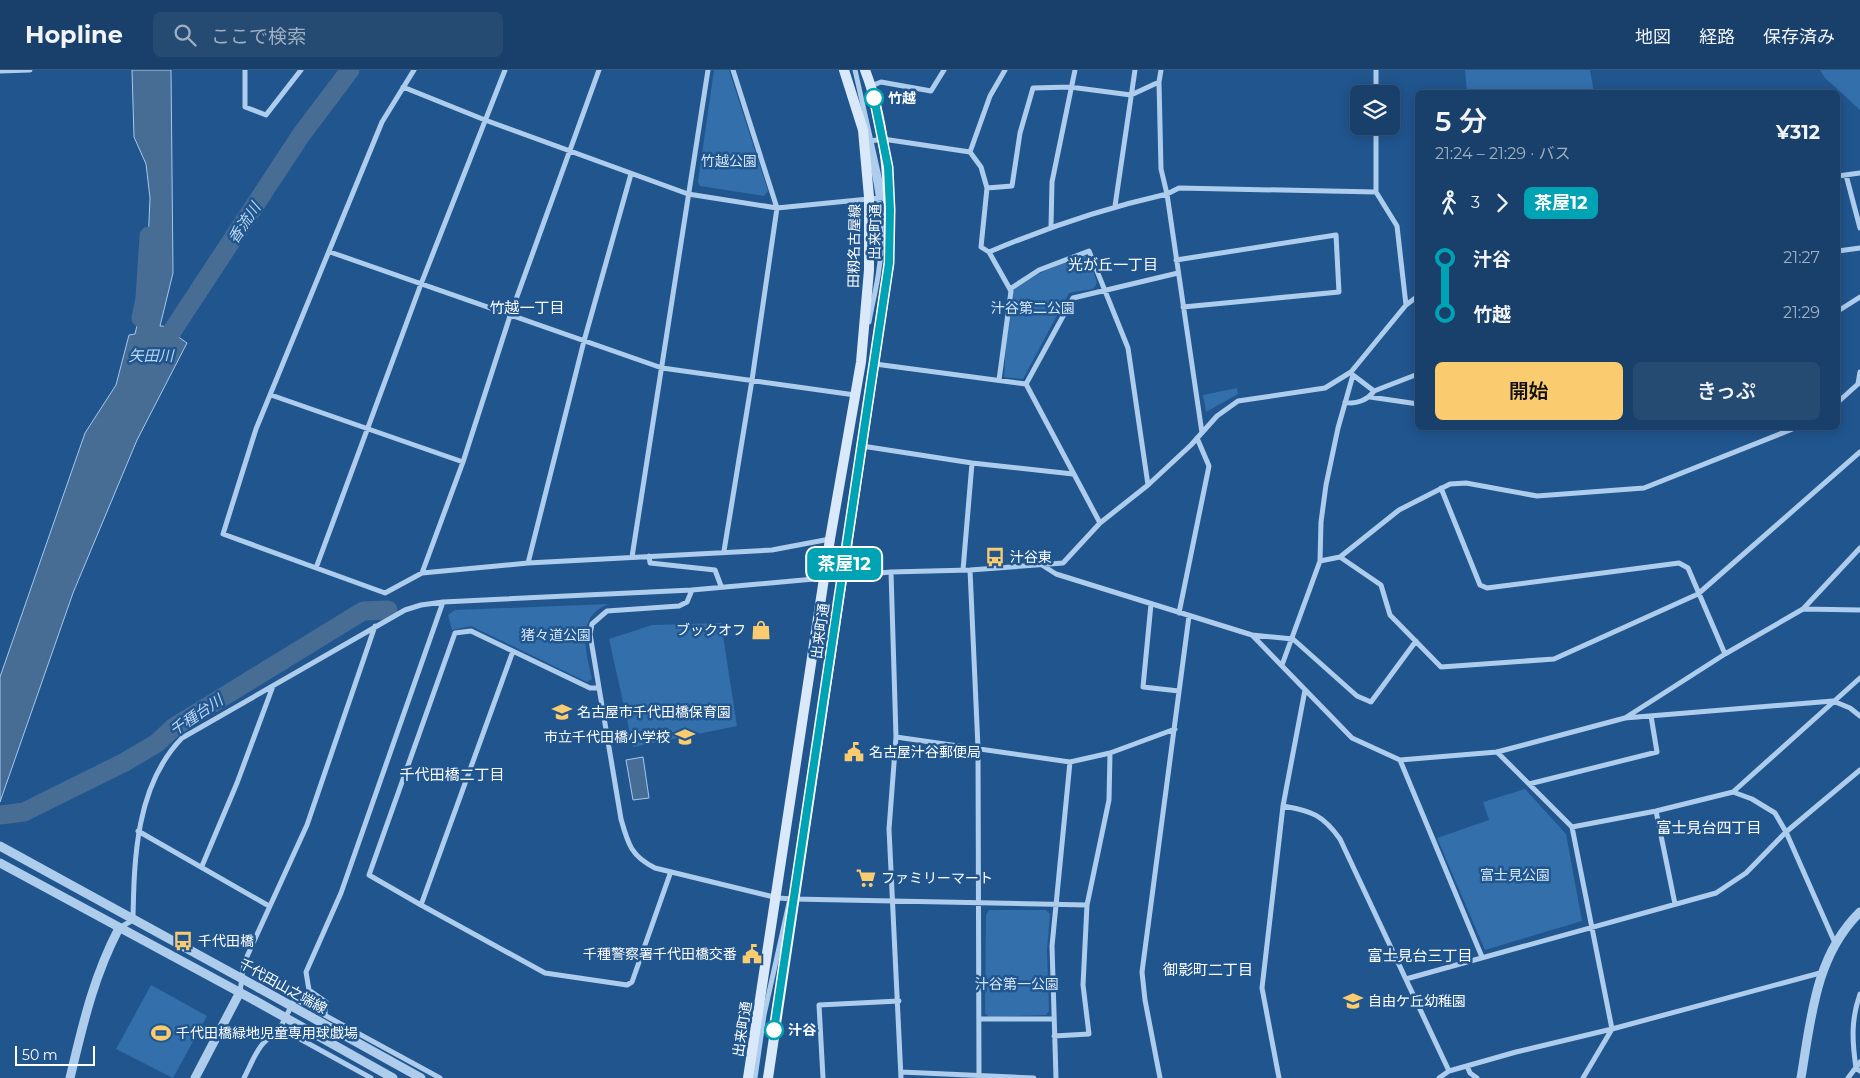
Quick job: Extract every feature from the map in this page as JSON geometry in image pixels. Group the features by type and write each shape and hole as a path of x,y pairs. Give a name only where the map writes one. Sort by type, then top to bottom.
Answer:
{"main road":[{"name":"田籾名古屋線","path":"844,70 868,141 880,197 869,270 861,362"},
{"name":"出来町通","path":"768,1078 792,899 889,263 889,239 880,197 884,139 871,86 865,70"},
{"name":"出来町通","path":"748,1078 778,898 826,578 830,539 861,362"}],"street":[{"path":"0,71 30,70"},
{"path":"244,70 245,107 266,115 301,70"},
{"path":"414,70 382,122 256,428 223,534 385,594 422,573 528,563 772,550 830,539"},
{"path":"316,568 421,284 505,70"},
{"path":"422,573 463,462 510,316 599,70"},
{"path":"632,557 708,70"},
{"path":"724,552 777,208 733,70"},
{"path":"403,87 569,152 688,194 777,208 880,197 855,70"},
{"path":"871,86 881,82 931,91 944,70"},
{"path":"970,152 990,96 1005,70"},
{"path":"1051,226 1052,182 1075,70"},
{"path":"1115,206 1135,70"},
{"path":"1161,70 1159,82 1160,168 1167,194 1199,436 1209,466 1179,613"},
{"path":"1376,70 1376,85"},
{"path":"987,188 1012,186 1020,133 1032,88 1070,87 1131,95 1159,82"},
{"path":"1376,135 1376,192 1397,226 1406,305"},
{"path":"868,141 884,139 970,152 982,167 987,188 982,247 989,252 1010,289 998,380"},
{"path":"1840,176 1860,173"},
{"path":"528,563 584,341 631,174"},
{"path":"1846,175 1860,228"},
{"path":"989,252 1051,226 1115,206 1167,194 1179,188 1376,192"},
{"path":"1176,260 1336,235 1339,292 1183,307"},
{"path":"1840,251 1860,248"},
{"path":"1010,289 1039,270 1089,251 1128,348 1148,485"},
{"path":"330,252 662,368 855,395"},
{"path":"1026,384 1073,298 1178,272"},
{"path":"1840,310 1860,297"},
{"path":"70,1078 91,993 102,961 119,928 133,920 134,874 138,832 155,775 171,749 182,738 375,626 413,608 443,602 692,591 721,586 891,572 970,570 1063,563 1100,523 1148,485 1217,416 1238,401 1326,388 1352,373 1406,305 1415,298"},
{"path":"875,364 1026,384"},
{"path":"1840,400 1858,384 1860,372"},
{"path":"1352,373 1374,391"},
{"path":"1282,665 1320,561 1321,522 1326,485 1352,373"},
{"path":"1370,397 1374,391 1415,375"},
{"path":"1026,384 1100,523"},
{"path":"270,395 368,427 463,462"},
{"path":"1345,402 1352,404 1370,397 1415,404"},
{"path":"1320,561 1340,557 1399,510 1450,484 1466,483 1537,496 1644,488 1790,430"},
{"path":"862,446 972,463 1073,474"},
{"path":"1340,557 1381,585 1390,615 1441,667 1554,659 1698,594 1860,452"},
{"path":"963,570 972,463"},
{"path":"1441,488 1480,585 1488,588 1679,563 1688,568 1725,654"},
{"path":"1625,718 1725,654 1803,609 1860,548"},
{"path":"649,556 650,563 715,570 721,586"},
{"path":"1042,565 1056,574 1189,616 1252,634 1293,639 1358,696 1371,702 1416,641"},
{"path":"970,570 978,748 980,904 979,1076"},
{"path":"891,572 896,736 889,830 899,1001 901,1075 1034,1078"},
{"path":"692,591 687,602 679,606 607,611 597,617 592,624 590,634 621,819 628,844 641,861 670,874 778,898 1087,905"},
{"path":"325,1014 326,1002 309,990 306,972 341,893 443,602"},
{"path":"1151,604 1142,687 1179,691"},
{"path":"1803,609 1860,610"},
{"path":"1160,1078 1145,1000 1142,972 1189,616"},
{"path":"195,1078 240,992 244,963 306,824 375,626"},
{"path":"598,688 590,688 471,631 455,633 369,875 545,972 627,985 632,982 670,874"},
{"path":"1252,634 1352,738 1400,760 1497,752 1625,718 1833,701 1850,708 1860,716"},
{"path":"421,905 513,651"},
{"path":"1572,827 1656,811 1733,792 1860,678"},
{"path":"202,866 237,783 273,686"},
{"path":"1279,1078 1262,988 1284,806 1305,690"},
{"path":"1529,784 1657,752 1651,716"},
{"path":"896,736 1070,762 1110,753 1175,730"},
{"path":"1497,752 1572,827 1612,1029 1583,1078"},
{"path":"1054,1036 1089,1034 1083,985 1083,956 1087,905 1109,800 1110,753"},
{"path":"1400,760 1482,958"},
{"path":"1056,1078 1052,946 1070,762"},
{"path":"1406,979 1716,893 1746,873 1786,832 1860,770"},
{"path":"1733,792 1752,799 1775,814 1786,832 1835,943"},
{"path":"1284,806 1305,810 1328,822 1340,839 1449,1071"},
{"path":"1656,811 1675,904"},
{"path":"138,832 202,866 269,906"},
{"name":"千代田山之端線","path":"0,846 421,1078"},
{"name":"千代田山之端線","path":"0,863 240,992 393,1078"},
{"path":"756,1078 764,1015 792,899"},
{"path":"1801,1078 1820,973 1835,943 1860,912"},
{"path":"1439,1078 1449,1071 1516,1052 1612,1029 1820,973"},
{"path":"1858,1069 1852,1041 1853,1013 1860,994"},
{"path":"244,1078 264,1040 278,1032 296,999 440,1078"},
{"path":"823,1078 819,1005 899,1001"},
{"path":"980,1019 1053,1019"},
{"path":"278,1032 291,1034 370,1078"},
{"path":"1848,1078 1858,1069 1860,1062"},
{"path":"1467,1066 1470,1073 1477,1078"}],"green space":[{"name":"竹越公園","path":"714,70 729,70 768,191 764,196 700,186 698,182"},
{"path":"1465,70 1590,70 1594,90 1467,90"},
{"path":"1820,70 1860,70 1860,110 1840,90 1825,78"},
{"name":"汁谷第二公園","path":"1084,255 1089,257 1097,283 1093,289 1069,293 1023,379 1004,377 1009,292 1040,273"},
{"path":"1237,388 1238,394 1206,412 1203,395"},
{"name":"猪々道公園","path":"609,604 598,610 591,617 587,626 587,658 592,679 587,682 471,626 452,630 448,615 455,610"},
{"path":"721,623 737,726 633,747 609,639 652,625"},
{"name":"富士見公園","path":"1525,789 1566,834 1582,921 1485,950 1437,838 1489,820 1483,802"},
{"name":"汁谷第一公園","path":"989,910 1046,910 1050,914 1047,950 1049,1011 1046,1015 989,1017 985,1013 986,915"},
{"name":"千代田橋緑地児童専用球戯場","path":"151,985 207,1016 173,1078 116,1049"}],"water":[{"name":"矢田川","path":"132,70 171,70 173,273 160,326 163,326 187,343 137,440 73,593 0,802 0,677 85,433 116,385 129,335 135,334 146,288 150,198 146,164 134,137"},
{"path":"643,757 649,798 633,800 626,760"}],"waterway":[{"name":"香流川","path":"156,350 163,345 301,135 350,70"},
{"name":"矢田川","path":"141,318 145,298 149,236"},
{"name":"千種台川","path":"0,815 24,812 125,762 157,743 174,727 363,611 388,610"}],"bus line":[{"name":"茶屋12","path":"774,1030 889,263 890,196 888,167 884,139 874,98"}],"place":[{"name":"竹越","path":"874,98"},
{"name":"汁谷東","path":"995,557"},
{"name":"ブックオフ","path":"761,630"},
{"name":"名古屋市千代田橋保育園","path":"562,712"},
{"name":"市立千代田橋小学校","path":"685,737"},
{"name":"名古屋汁谷郵便局","path":"854,752"},
{"name":"ファミリーマート","path":"866,878"},
{"name":"千代田橋","path":"183,941"},
{"name":"千種警察署千代田橋交番","path":"752,954"},
{"name":"自由ケ丘幼稚園","path":"1353,1001"},
{"name":"汁谷","path":"774,1030"},
{"name":"千代田橋緑地児童専用球戯場","path":"161,1033"}],"district":[{"name":"光が丘一丁目","path":"1113,264"},
{"name":"竹越一丁目","path":"527,307"},
{"name":"千代田橋二丁目","path":"452,774"},
{"name":"富士見台四丁目","path":"1709,827"},
{"name":"富士見台三丁目","path":"1420,955"},
{"name":"御影町二丁目","path":"1208,969"}]}
